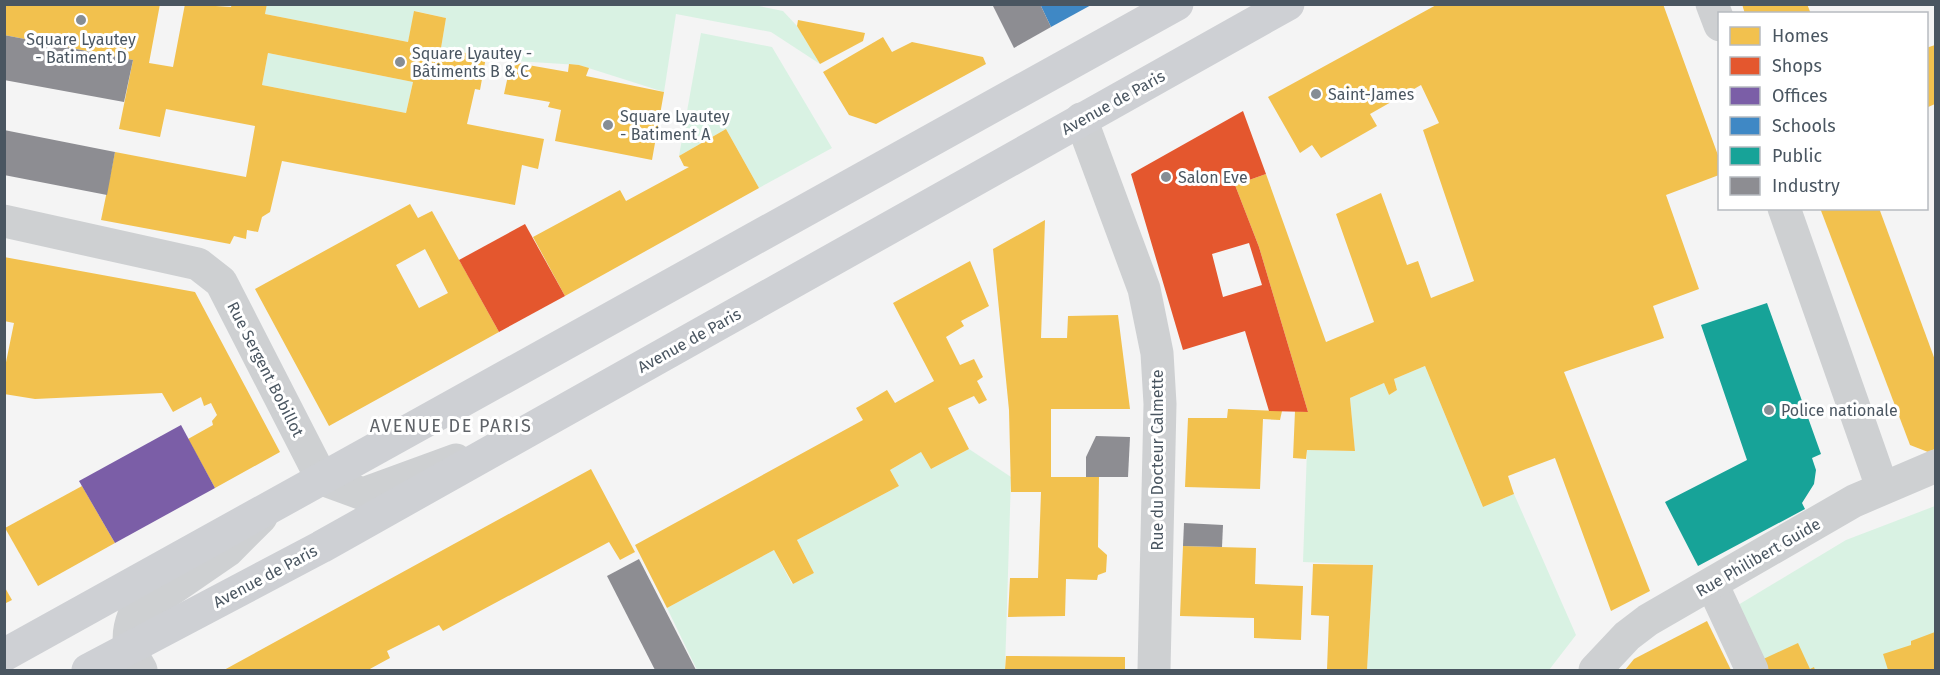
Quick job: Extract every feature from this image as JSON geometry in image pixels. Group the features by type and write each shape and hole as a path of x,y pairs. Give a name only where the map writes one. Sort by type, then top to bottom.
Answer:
{"main road":[{"path":"4,655 1177,4"},
{"name":"Avenue de Paris","path":"88,670 134,659 321,547 1288,4"}],"street":[{"path":"1712,4 1718,23"},
{"name":"Rue du Docteur Calmette","path":"1081,119 1144,289 1157,353 1160,404 1154,670"},
{"path":"1785,210 1882,487"},
{"name":"Rue Sergent Bobillot","path":"4,221 198,264 221,282 322,479"},
{"path":"322,479 363,494 511,440"},
{"name":"Rue Philibert Guide","path":"1595,670 1627,636 1641,625 1854,501 1935,466"},
{"path":"134,659 128,631 134,615 227,551 271,507"},
{"path":"1712,584 1752,670"}],"green space":[{"path":"267,4 754,5 783,11 797,26 820,64 771,32 676,14 664,92 579,65 501,60 441,48 446,18 415,11 408,42 265,14"},
{"path":"701,33 772,47 832,148 759,188 726,129 679,156"},
{"path":"268,53 413,82 406,113 262,85"},
{"path":"1425,366 1483,507 1514,494 1576,635 1549,670 1367,670 1373,565 1303,562 1307,450 1355,451 1350,398 1384,383 1389,395 1397,390 1394,379"},
{"path":"969,449 1011,477 1005,670 697,670 667,608 774,550 792,584 814,573 797,540 899,486 890,470 921,452 931,469"},
{"path":"1935,506 1935,670 1763,670 1738,605 1846,540"}],"building: Homes":[{"path":"4,4 160,4 149,63 173,67 185,4 231,7 232,4 267,4 265,14 408,42 414,11 446,18 441,48 486,57 480,90 475,89 467,124 544,139 538,169 522,165 515,205 282,161 270,212 262,217 258,232 247,230 246,239 234,236 230,244 101,220 115,152 246,177 255,126 166,109 160,137 119,129 133,60 4,35","holes":["268,53 413,82 406,113 262,85"]},
{"path":"1438,4 1663,4 1718,155 1718,175 1666,195 1699,289 1653,306 1664,338 1564,372 1650,591 1611,611 1555,458 1508,476 1514,494 1483,507 1425,366 1394,379 1397,390 1389,395 1384,383 1350,398 1355,451 1307,450 1306,459 1293,458 1295,411 1308,412 1259,247 1235,185 1266,174 1326,342 1374,322 1336,214 1381,193 1407,265 1418,261 1431,298 1474,281 1423,130 1439,123 1421,85 1370,114 1377,126 1321,158 1312,145 1300,153 1268,97"},
{"path":"1742,4 1807,4 1810,12 1744,12"},
{"path":"798,20 865,33 863,41 820,64 797,26"},
{"path":"883,37 892,52 912,42 983,57 986,64 876,124 849,115 823,72"},
{"path":"1935,45 1935,104 1928,107 1928,47"},
{"name":"Square Lyautey - Batiment A","path":"511,62 568,72 569,64 579,65 589,68 586,76 664,92 652,160 555,141 561,110 548,107 550,102 504,94"},
{"path":"726,129 759,188 565,296 533,237 620,190 626,201 689,167 684,166 679,156"},
{"path":"410,204 418,218 432,211 499,332 329,426 255,289","holes":["425,249 448,293 419,308 396,265"]},
{"path":"1821,210 1880,210 1935,360 1935,449 1928,452 1910,445"},
{"path":"1045,220 1041,338 1067,338 1068,316 1118,315 1130,409 1051,409 1051,477 1099,477 1098,547 1107,555 1106,572 1098,575 1097,580 1066,579 1065,616 1008,617 1010,578 1038,578 1041,492 1011,492 1009,410 993,249"},
{"path":"4,257 195,292 280,452 215,488 188,439 213,425 212,421 217,415 211,403 204,406 201,397 173,412 162,393 35,399 4,394 4,372 14,323 4,321"},
{"path":"970,261 989,306 961,321 964,326 946,337 960,365 974,359 983,377 977,381 987,400 979,404 974,396 948,408 969,449 931,469 921,452 890,470 899,486 797,540 814,573 793,584 774,550 667,608 635,545 863,420 856,408 887,390 895,403 934,381 893,303"},
{"path":"1228,409 1282,411 1280,420 1263,419 1260,489 1185,487 1188,418 1227,418"},
{"path":"591,469 635,552 620,560 609,542 443,631 439,625 387,651 390,658 368,670 224,670"},
{"path":"82,486 115,543 38,586 5,528"},
{"path":"1183,546 1256,548 1255,584 1303,586 1301,640 1254,638 1254,618 1180,616"},
{"path":"1313,564 1373,565 1367,670 1327,670 1329,616 1311,615"},
{"path":"4,586 12,600 4,604"},
{"path":"1707,621 1731,670 1625,670 1634,659"},
{"path":"1935,632 1935,670 1888,670 1883,654 1911,645 1911,641"},
{"path":"1798,643 1810,669 1814,667 1815,670 1763,670 1759,661"},
{"path":"1006,656 1125,657 1125,670 1005,670"}],"building: Shops":[{"path":"1243,111 1266,174 1235,185 1259,247 1308,412 1269,411 1245,331 1183,350 1131,174","holes":["1249,243 1262,285 1223,297 1212,254"]},
{"path":"525,224 565,296 499,332 459,260"}],"building: Offices":[{"path":"181,425 215,488 115,543 79,481"}],"building: Schools":[{"path":"1040,4 1093,4 1051,27"}],"building: Public":[{"name":"Police nationale","path":"1767,303 1821,454 1812,458 1816,470 1814,484 1802,503 1805,509 1698,566 1665,502 1747,460 1701,325"}],"building: Industry":[{"path":"992,4 1040,4 1051,27 1014,48"},
{"path":"4,35 133,60 124,102 4,80"},
{"path":"4,130 115,152 107,195 4,175"},
{"path":"1096,436 1130,437 1128,477 1086,477 1086,457"},
{"path":"1184,523 1223,525 1222,547 1183,546"},
{"path":"639,559 696,670 655,670 607,576"}],"place":[{"name":"Square Lyautey - Batiment D","path":"81,20"},
{"name":"Square Lyautey - Bâtiments B & C","path":"400,62"},
{"name":"Saint-James","path":"1316,94"},
{"name":"Square Lyautey - Batiment A","path":"608,125"},
{"name":"Salon Eve","path":"1166,177"},
{"name":"Police nationale","path":"1769,410"}],"district":[{"name":"AVENUE DE PARIS","path":"451,426"}]}
